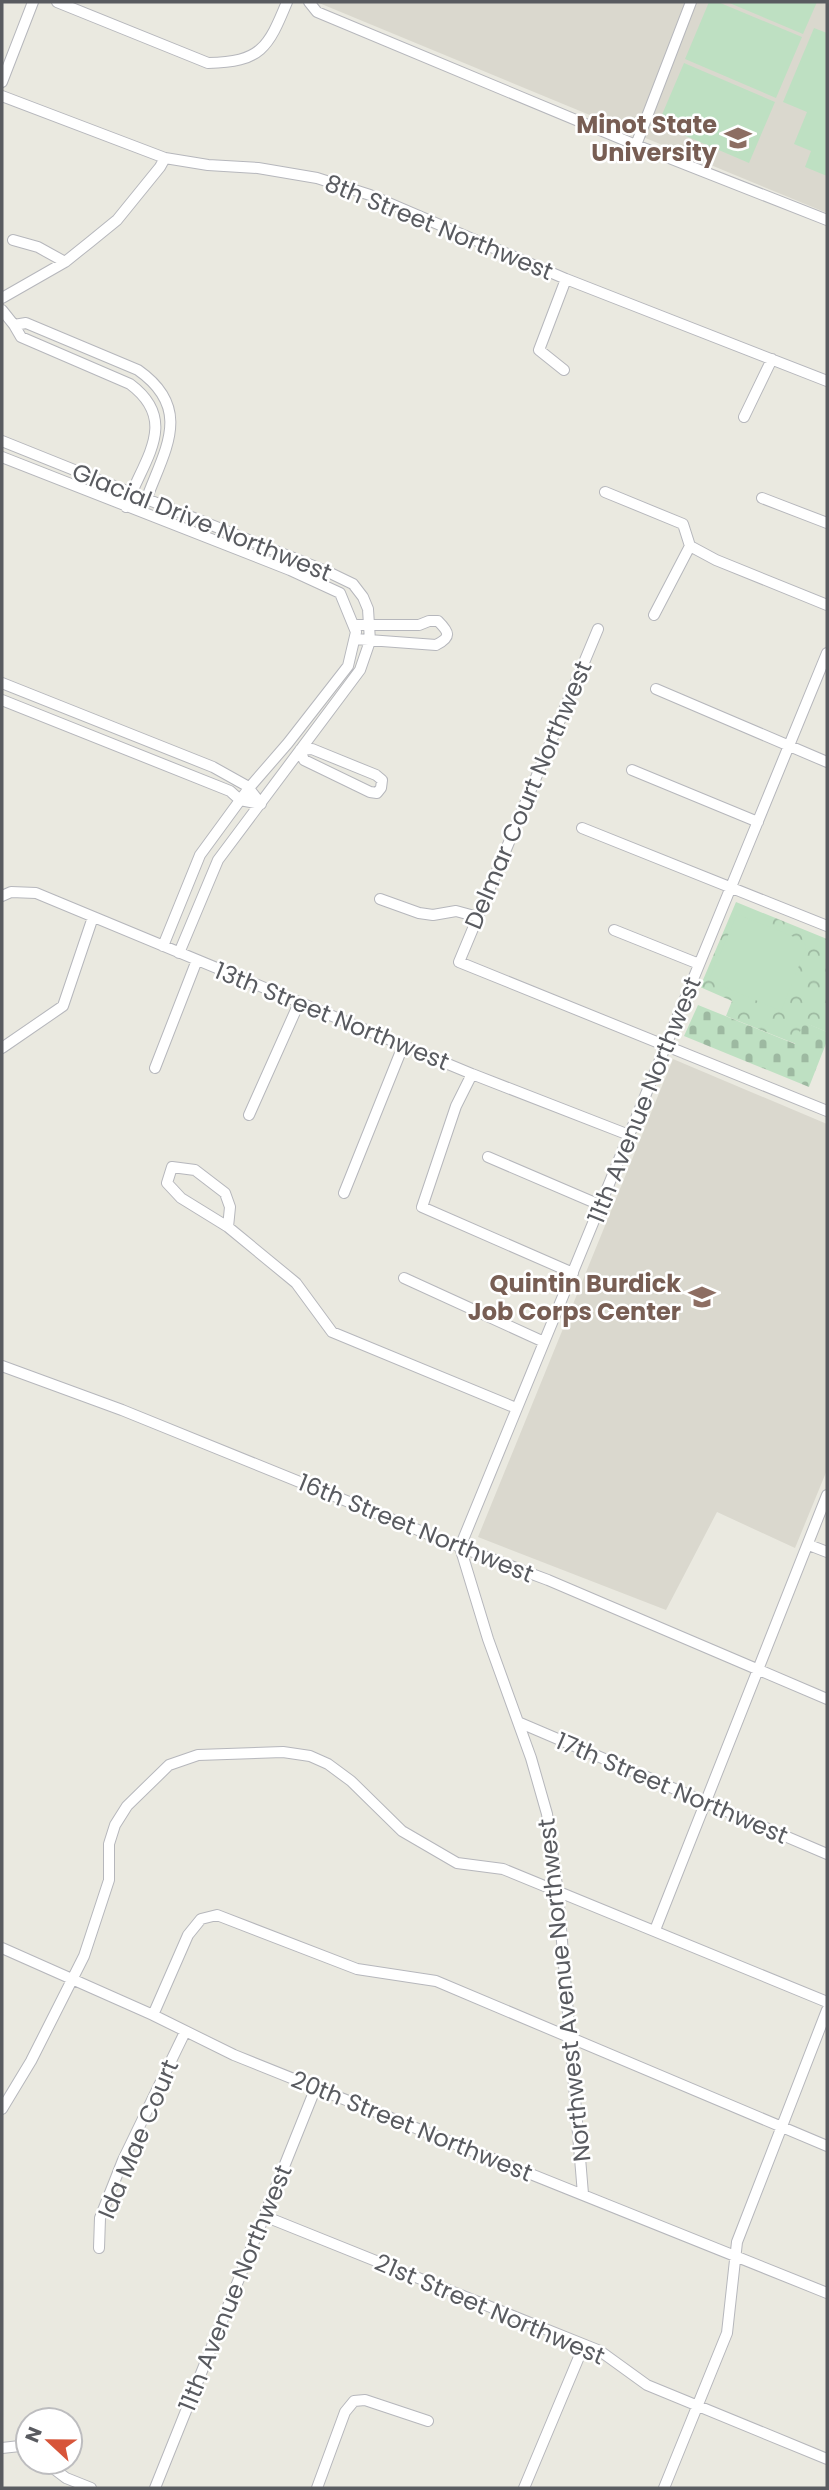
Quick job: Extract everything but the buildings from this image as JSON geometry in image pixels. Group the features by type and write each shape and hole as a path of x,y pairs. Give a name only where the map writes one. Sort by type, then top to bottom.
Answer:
{"street":[{"path":"2,82 33,2"},
{"path":"57,2 208,64 251,58 268,41 287,2"},
{"path":"309,2 317,12 636,145 827,220"},
{"path":"636,145 691,2"},
{"name":"8th Street Northwest","path":"2,96 165,158 208,165 258,168 317,178 428,219 566,279 827,381"},
{"path":"2,298 65,262 117,220 165,158"},
{"path":"13,240 38,247 65,262"},
{"path":"564,370 539,350 566,279"},
{"path":"2,310 21,337 130,384 142,393 152,407 157,422 155,439 126,507"},
{"path":"15,325 26,323 128,366 153,381 166,401 171,424 167,444 142,513"},
{"path":"744,417 772,359"},
{"name":"Glacial Drive Northwest","path":"2,441 326,571 353,584 368,609 370,641 360,670 218,860 179,953"},
{"path":"2,457 290,570 341,593 354,625 355,639 348,666 249,788 200,855 163,946"},
{"path":"605,492 683,524 690,546 716,560 827,605"},
{"path":"762,498 827,523"},
{"path":"654,615 690,546"},
{"path":"354,625 419,625 438,621 447,629 445,641 436,645 355,639"},
{"name":"Delmar Court Northwest","path":"598,629 459,962 665,1045"},
{"name":"11th Avenue Northwest","path":"460,1547 827,653"},
{"path":"2,683 213,767 249,788 261,804"},
{"path":"656,689 827,762"},
{"path":"2,700 230,791 240,800 261,804"},
{"path":"288,743 300,750 312,749 376,775 382,780 381,788 377,793 370,792 304,760 300,750"},
{"path":"632,770 758,822"},
{"path":"582,828 827,926"},
{"name":"13th Street Northwest","path":"2,896 11,892 36,893 403,1046 629,1135"},
{"path":"380,899 419,913 433,915 456,911 478,917"},
{"path":"2,1048 63,1006 93,917"},
{"path":"614,930 699,964"},
{"path":"155,1069 197,960"},
{"path":"249,1115 299,1003"},
{"path":"665,1045 827,1111"},
{"path":"344,1194 403,1046"},
{"path":"472,1074 456,1106 422,1207 573,1273"},
{"path":"488,1157 600,1205"},
{"path":"228,1227 230,1207 225,1194 195,1170 172,1167 167,1183 181,1198 228,1227 296,1283 332,1332 516,1408"},
{"path":"404,1278 544,1342"},
{"name":"16th Street Northwest","path":"2,1366 122,1410 548,1580 827,1699"},
{"path":"655,1930 827,1495"},
{"path":"809,1545 827,1552"},
{"name":"Northwest Avenue Northwest","path":"460,1547 547,1814 558,1893 583,2194"},
{"name":"17th Street Northwest","path":"518,1722 827,1854"},
{"path":"2,2109 31,2061 73,1980 109,1880 109,1844 115,1825 127,1806 169,1765 198,1755 283,1752 310,1756 328,1764 351,1781 402,1830 457,1863 503,1870 827,2002"},
{"path":"153,2015 188,1935 201,1919 217,1915 357,1969 436,1981 827,2147"},
{"name":"20th Street Northwest","path":"2,1948 153,2015 185,2032 316,2087 827,2293"},
{"path":"664,2488 727,2333 734,2255 753,2196 827,2010"},
{"name":"Ida Mae Court","path":"99,2248 100,2218 123,2160 185,2032"},
{"name":"11th Avenue Northwest","path":"155,2488 316,2087"},
{"name":"21st Street Northwest","path":"264,2216 600,2351 647,2385 827,2459"},
{"path":"524,2488 584,2345"},
{"path":"317,2488 345,2412 354,2402 365,2400 428,2421"},
{"path":"63,2476 91,2488"}],"shaded area":[{"name":"Minot State University","path":"827,2 827,213 319,3"},
{"name":"Quintin Burdick Job Corps Center","path":"673,1059 827,1124 827,1470 795,1548 717,1512 666,1610 478,1537"}],"green space":[{"path":"709,2 718,2 802,37 776,98 685,59"},
{"path":"727,2 817,2 803,34"},
{"path":"814,28 827,33 827,176 805,167 811,151 794,144 807,112 783,102"},
{"path":"684,63 775,102 749,163 658,124"},
{"path":"736,902 827,939 827,1032 805,1023 796,1044 726,1016 732,1001 700,987"},
{"path":"737,914 804,941 806,948 781,1011 709,980"},
{"path":"698,1005 795,1044 804,1022 827,1032 827,1041 809,1087 684,1036"}],"place":[{"name":"Minot State University","path":"738,138"},
{"name":"Quintin Burdick Job Corps Center","path":"702,1297"}]}
